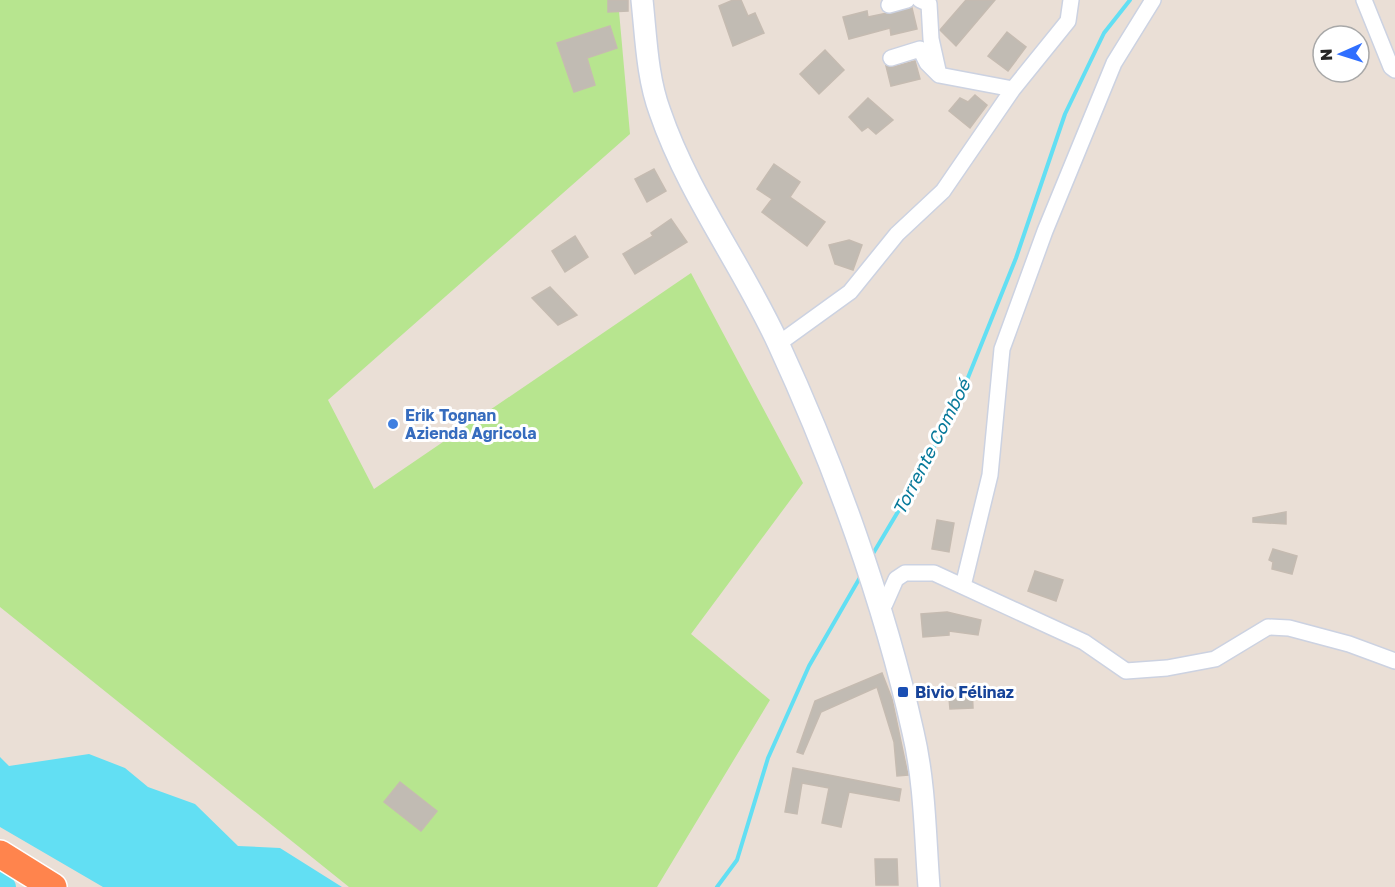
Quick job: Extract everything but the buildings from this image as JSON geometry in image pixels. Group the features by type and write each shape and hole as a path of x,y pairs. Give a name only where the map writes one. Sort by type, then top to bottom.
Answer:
{"highway":[{"path":"0,854 53,887"},
{"path":"0,874 21,887"}],"main road":[{"path":"642,0 651,74 659,110 673,148 778,344 837,482 877,601 913,732 922,784 929,887"}],"street":[{"path":"889,5 907,0"},
{"path":"920,0 929,4 931,39 939,75"},
{"path":"778,344 850,292 897,234 943,191 1013,89 1068,21 1071,0"},
{"path":"963,586 990,475 1002,349 1045,231 1114,63 1153,0"},
{"path":"1364,0 1391,67 1395,70"},
{"path":"891,57 920,50 927,63 939,75 1013,89"},
{"path":"877,601 885,604 896,579 905,573 934,573 1084,642 1126,670 1167,668 1215,659 1268,627 1289,628 1349,644 1395,661"}],"green space":[{"path":"0,0 618,0 630,134 328,400 374,489 691,273 803,483 691,634 770,700 657,887 349,887 0,607"}],"water":[{"path":"89,754 125,768 148,787 195,804 238,846 280,848 342,887 103,887 0,827 0,757 9,766"}],"waterway":[{"name":"Torrente Comboé","path":"871,557 918,478 963,390 1016,258 1065,114 1104,33 1130,0"},
{"name":"Torrente Comboé","path":"717,887 737,860 768,758 809,666 862,574"},
{"path":"0,879 5,887"}],"place":[{"name":"Erik Tognan Azienda Agricola","path":"393,424"},
{"name":"Bivio Félinaz","path":"903,692"}]}
